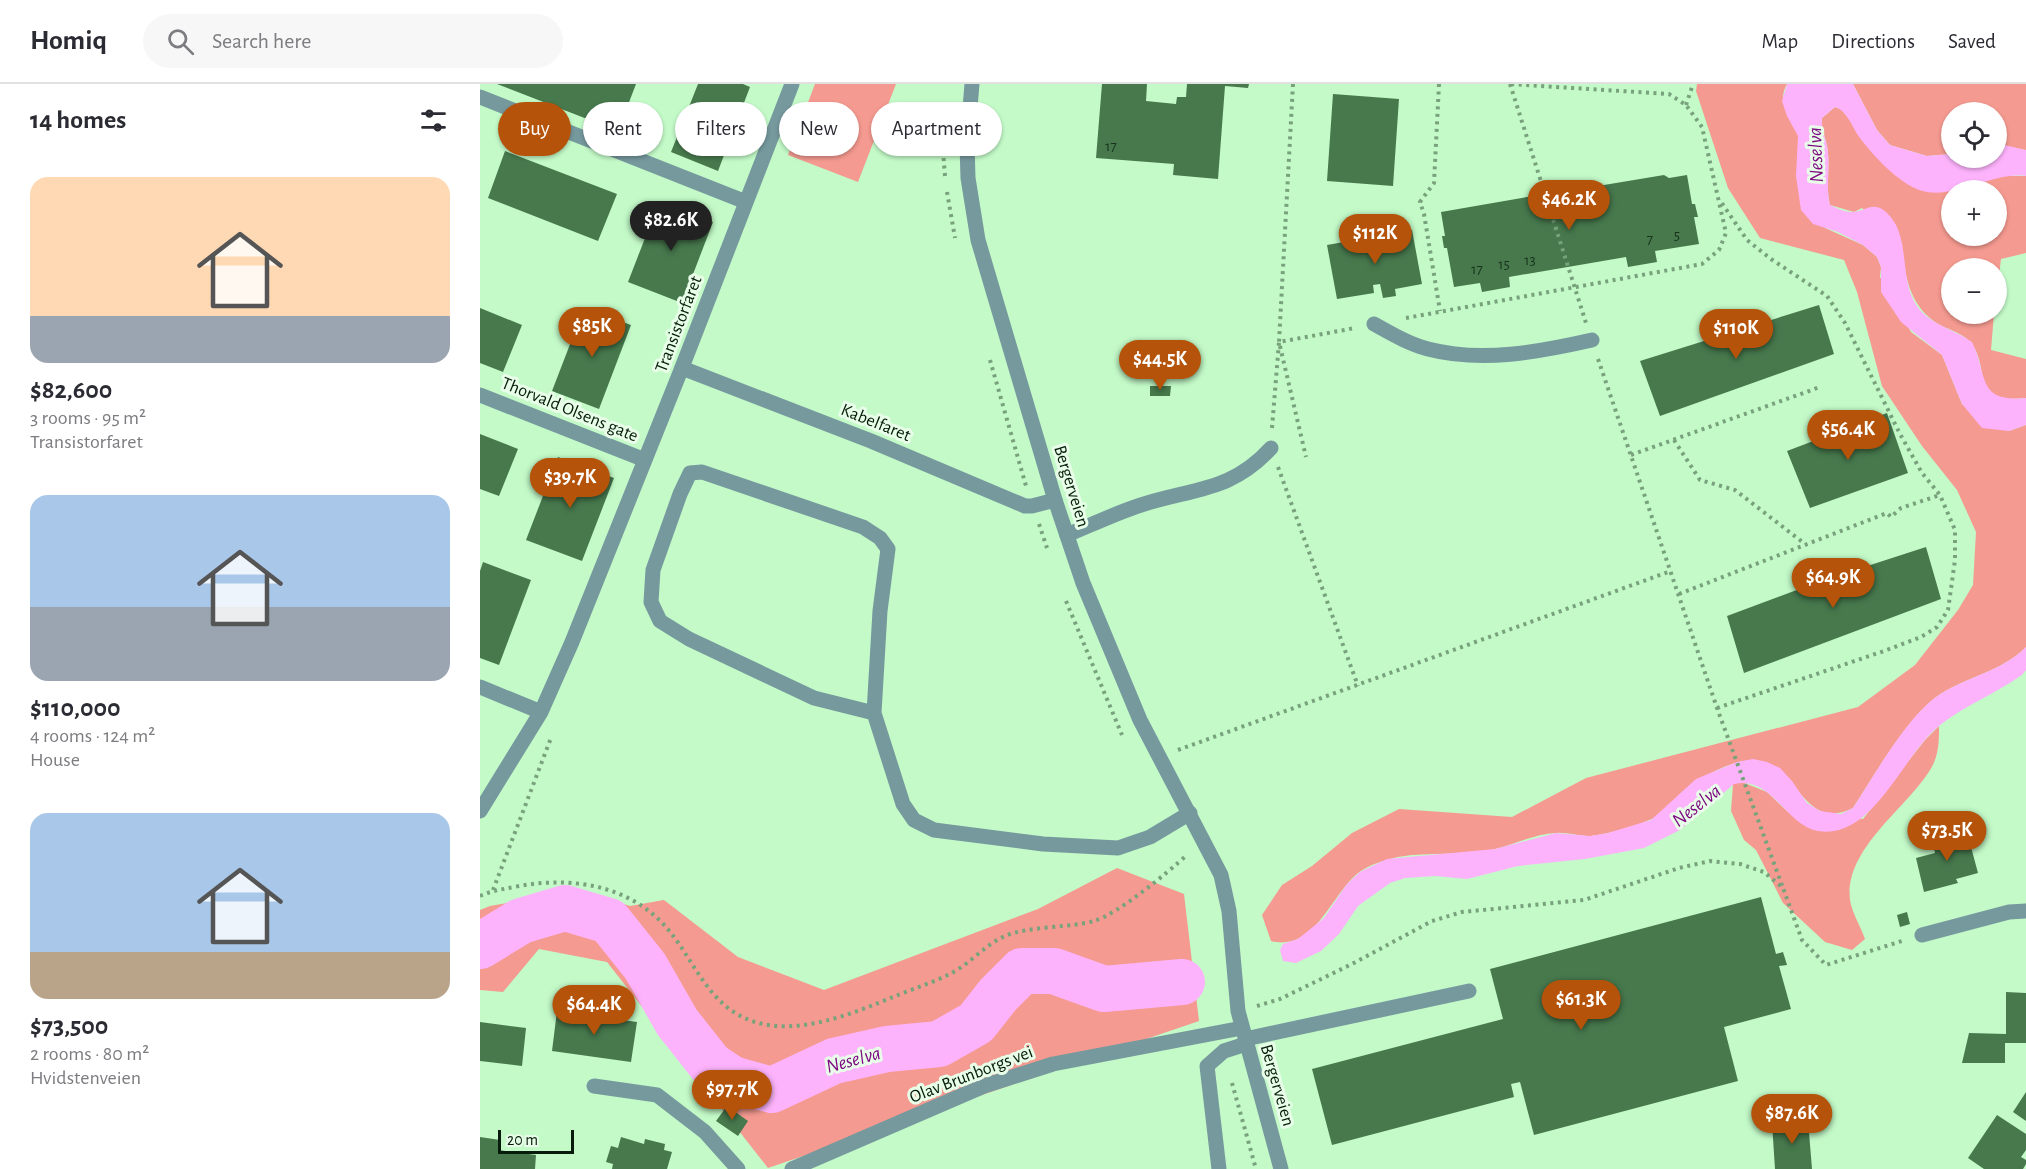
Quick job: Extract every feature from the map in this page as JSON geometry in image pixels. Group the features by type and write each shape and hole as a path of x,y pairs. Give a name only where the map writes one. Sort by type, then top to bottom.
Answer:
{"street":[{"name":"Transistorfaret","path":"480,811 541,712 682,368 792,84"},
{"name":"Bergerveien","path":"972,84 967,144 971,203 978,240 1055,500 1108,648 1159,757 1221,875 1244,1009 1244,1037 1281,1169"},
{"path":"480,98 746,202"},
{"path":"1374,324 1402,340 1429,350 1487,356 1535,353 1592,340"},
{"name":"Kabelfaret","path":"682,368 871,441 1025,506 1055,500"},
{"name":"Thorvald Olsens gate","path":"480,395 645,460"},
{"path":"1067,535 1139,505 1221,484 1246,472 1271,448"},
{"path":"874,712 814,698 688,639 660,621 651,602 653,570 680,494 690,473 702,472 713,475 863,527 880,537 888,549 880,611 874,712 903,804 914,820 934,830 1043,844 1118,848 1150,837 1190,813"},
{"path":"480,687 541,712"},
{"path":"1922,935 2009,912 2026,911"},
{"path":"1219,1169 1207,1066 1224,1051 1244,1037 1469,991"},
{"name":"Olav Brunborgs vei","path":"792,1169 984,1086 1053,1064 1244,1037"},
{"path":"594,1086 657,1095 705,1132 738,1169"}],"path":[{"path":"1293,84 1271,448 1358,686"},
{"path":"1439,84 1434,183 1420,202 1419,207 1424,214 1440,311"},
{"path":"1279,342 1573,285 1702,264 1719,250 1726,233 1701,127 1686,105 1669,94 1510,84 1573,285 1717,708 1802,940 1826,965 1922,935"},
{"path":"1686,105 1693,84"},
{"path":"1717,708 1884,651 1937,627 1948,610 1955,560 1955,530 1940,495 1922,473 1911,454 1874,386 1845,323 1827,296 1771,259 1747,240 1718,199"},
{"path":"1279,342 1306,457"},
{"path":"1631,455 1820,387"},
{"path":"1674,440 1700,480 1735,490 1805,544"},
{"path":"1679,594 1887,513 1891,517 1901,508 1940,495"},
{"path":"1159,757 1671,571"},
{"path":"493,890 553,734"},
{"path":"480,896 493,890 544,881 579,882 610,889 654,914 707,984 737,1014 783,1026 808,1024 837,1017 929,984 957,970 1005,936 1096,920 1120,908 1187,855"},
{"path":"1244,1009 1280,999 1432,921 1462,912 1584,900 1679,868 1710,861 1740,864 1764,872 1783,888"}],"shaded area":[{"path":"815,84 896,84 889,102 871,102 871,148 858,182 791,156 859,156 859,102 808,102"},
{"path":"1697,84 1787,84 1783,98 1784,105 1798,135 1798,150 1825,228 1863,245 1877,257 1881,267 1880,277 1911,332 1942,355 1962,404 2009,431 2026,425 2026,647 2006,662 1950,689 1928,704 1892,747 1853,808 1835,813 1820,811 1809,803 1776,768 1762,762 1738,762 1691,784 1655,818 1619,830 1588,836 1548,834 1485,851 1423,854 1392,858 1377,863 1363,869 1348,883 1310,930 1299,938 1286,942 1271,941 1262,915 1282,885 1312,866 1352,833 1399,809 1512,817 1586,778 1858,707 1915,665 1958,610 1973,585 1976,532 1957,490 1922,446 1882,386 1857,292 1844,260 1760,238 1728,188 1696,91"},
{"path":"1853,84 2026,84 2026,150 2007,147 2007,102 1941,102 1941,155 1927,156 1890,145 1877,130"},
{"path":"1835,107 1841,109 1895,175 1941,189 1941,246 2007,246 2007,180 1988,180 2003,176 2026,176 2026,253 2005,258 1941,258 1941,324 1993,324 1991,350 2026,359 2026,398 2007,398 1995,395 1988,389 1975,349 1967,339 1938,324 1921,308 1907,279 1902,244 1862,208 1854,212 1830,205 1828,153 1822,118"},
{"path":"1939,726 1939,743 1933,765 1919,785 1866,847 1851,881 1850,900 1865,939 1852,950 1825,942 1783,903 1756,850 1744,840 1731,811 1733,784 1742,782 1767,792 1788,812 1863,819 1925,740"},
{"path":"1117,868 1184,894 1199,1021 768,1168 607,962 539,949 503,992 480,990 480,910 490,906 579,890 630,906 664,900 738,957 824,990 1038,909"}],"water":[{"path":"1787,84 1853,84 1877,130 1890,145 1927,156 1941,155 1941,168 2007,168 2007,146 2026,150 2026,176 1993,180 1941,180 1941,193 1927,192 1918,190 1899,179 1881,163 1857,134 1847,116 1839,109 1835,107 1822,118 1828,153 1830,205 1849,212 1877,207 1886,212 1894,221 1899,232 1907,280 1915,303 1926,316 1972,342 1986,384 1991,391 1999,396 2026,398 2026,425 2009,431 1982,428 1962,404 1942,355 1901,322 1881,292 1881,267 1877,257 1863,245 1838,232 1813,224 1801,210 1796,176 1798,136 1782,101"},
{"path":"2026,647 2026,670 2022,675 1940,725 1926,739 1886,793 1871,809 1855,822 1838,830 1818,831 1806,827 1769,793 1759,787 1747,783 1734,784 1680,830 1644,848 1585,859 1518,866 1467,879 1435,876 1405,878 1390,883 1358,906 1339,934 1321,951 1296,963 1283,961 1280,950 1283,944 1298,939 1324,918 1347,884 1360,872 1387,859 1495,849 1556,833 1590,836 1608,833 1651,820 1696,779 1737,762 1753,759 1780,768 1807,803 1820,811 1841,814 1853,808 1892,747 1927,704 1950,689 2006,662"}],"building":[{"path":"497,84 636,84 629,102 583,102 583,117 571,113 571,102 543,102"},
{"path":"698,84 743,84 750,87 744,102 691,102"},
{"path":"1102,84 1147,84 1146,101 1176,104 1177,97 1186,97 1187,84 1249,84 1248,88 1225,86 1218,179 1173,175 1174,164 1096,158"},
{"path":"1333,94 1399,99 1393,186 1327,181"},
{"path":"675,142 675,154 671,152"},
{"path":"503,156 518,156 617,194 598,241 488,198"},
{"path":"681,156 724,156 718,171"},
{"path":"1664,175 1669,178 1687,175 1692,204 1695,204 1698,217 1694,217 1699,244 1655,251 1657,262 1628,267 1626,257 1509,277 1510,287 1482,292 1480,283 1454,287 1447,248 1444,248 1442,236 1445,236 1441,212 1533,196 1538,214 1559,210 1556,193"},
{"path":"659,202 713,222 682,303 628,282"},
{"path":"1412,230 1422,284 1395,289 1396,296 1383,298 1380,284 1373,285 1374,293 1337,299 1327,245"},
{"path":"1819,305 1834,354 1660,416 1640,361"},
{"path":"480,308 522,325 503,372 480,363"},
{"path":"584,308 631,325 599,409 552,391"},
{"path":"1150,386 1171,386 1170,396 1150,396"},
{"path":"1887,413 1908,473 1810,508 1787,451"},
{"path":"480,434 518,449 499,496 480,489"},
{"path":"558,457 614,478 582,561 526,540"},
{"path":"1926,547 1941,599 1744,673 1727,616 1821,581"},
{"path":"483,562 531,580 499,665 480,658 480,571"},
{"path":"1963,830 1967,848 1971,847 1978,873 1956,879 1958,883 1924,892 1916,858 1935,853 1931,838"},
{"path":"1761,897 1776,954 1783,952 1787,965 1779,966 1791,1009 1724,1027 1738,1081 1534,1135 1520,1082 1511,1084 1514,1097 1332,1145 1312,1069 1503,1019 1490,969"},
{"path":"1907,912 1910,924 1900,927 1897,915"},
{"path":"2006,992 2026,993 2026,1043 2005,1043 2005,1063 1962,1063 1969,1033 2006,1034"},
{"path":"557,1011 637,1022 631,1062 552,1051"},
{"path":"480,1022 526,1028 522,1066 480,1061"},
{"path":"2026,1092 2026,1121 2013,1112"},
{"path":"727,1106 748,1121 738,1136 716,1121"},
{"path":"1997,1115 2026,1134 2026,1150 2021,1157 2026,1160 2023,1169 1984,1169 1968,1158"},
{"path":"1808,1120 1812,1169 1775,1169 1772,1123"},
{"path":"480,1137 500,1140 498,1150 536,1155 535,1169 480,1169"},
{"path":"621,1137 644,1144 645,1139 665,1144 664,1150 672,1152 667,1169 612,1169 613,1164 606,1162 611,1146 618,1148"}],"waterway":[{"name":"Neselva","path":"480,946 521,921 565,908 609,921 645,966 677,1022 711,1065 732,1079 772,1090 834,1061 887,1049 939,1044 976,1023 998,995 1022,971 1054,971 1104,989 1182,982"}]}
